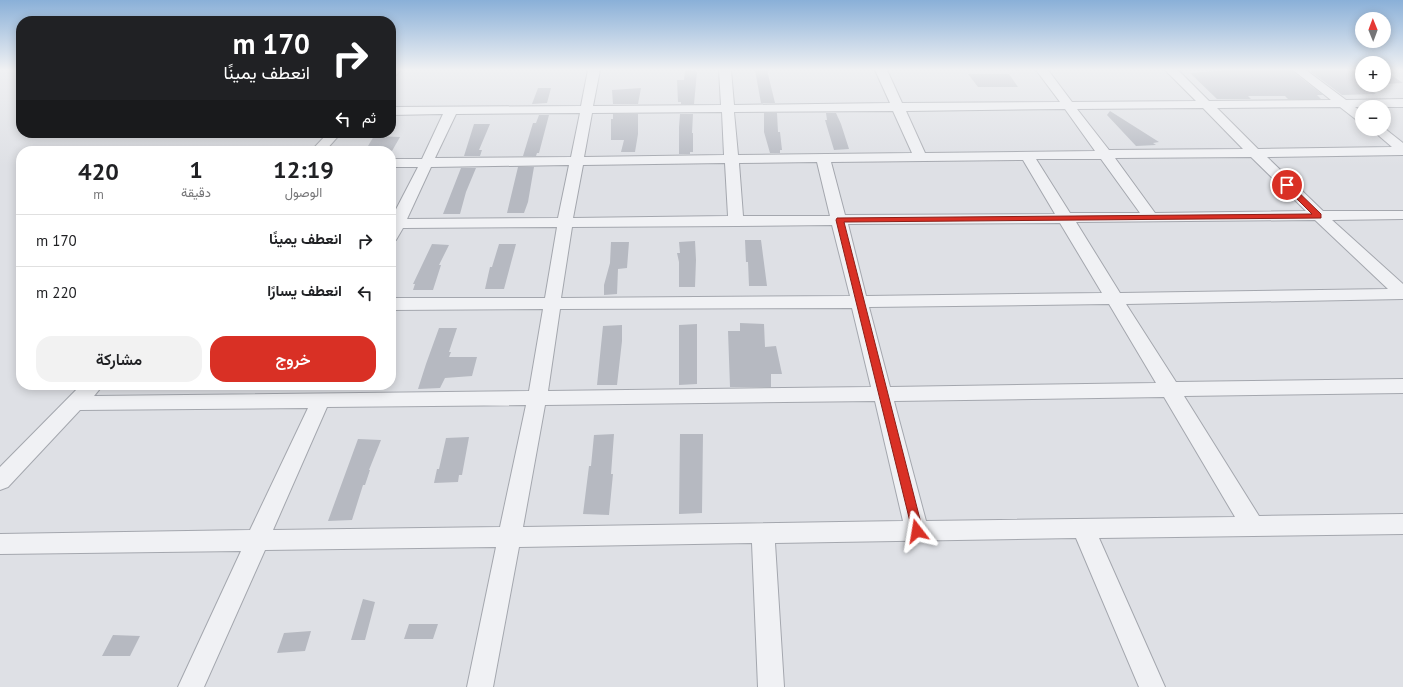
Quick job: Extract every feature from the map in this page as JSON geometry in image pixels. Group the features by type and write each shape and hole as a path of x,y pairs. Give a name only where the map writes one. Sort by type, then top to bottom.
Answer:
{"street":[{"path":"480,687 537,398 575,161 587,102"},
{"path":"728,102 736,221"},
{"path":"896,102 920,156"},
{"path":"1065,102 1151,217"},
{"path":"396,111 1399,102"},
{"path":"1204,103 1319,216 1403,293"},
{"path":"1343,103 1355,112"},
{"path":"396,222 451,111"},
{"path":"1386,136 1403,150"},
{"path":"323,146 330,138"},
{"path":"396,163 1105,154 1255,154 1403,150"},
{"path":"1027,155 1253,526"},
{"path":"824,157 917,531"},
{"path":"396,228 565,222 1403,215"},
{"path":"396,304 860,302 1403,293"},
{"path":"76,402 883,394 1403,386"},
{"path":"0,481 88,390"},
{"path":"191,687 321,400"},
{"path":"0,544 1253,526 1399,528"},
{"path":"1083,528 1152,687"},
{"path":"763,533 771,687"}],"building":[{"path":"533,102 547,102 547,103 532,104"},
{"path":"613,102 638,102 638,104 613,104"},
{"path":"681,102 694,102 694,104 681,104"},
{"path":"761,102 775,103 761,103"},
{"path":"1110,111 1159,142 1153,143 1156,145 1136,146 1107,115"},
{"path":"764,113 777,113 778,132 780,132 782,150 780,150 780,153 770,153 764,132"},
{"path":"826,113 836,113 849,149 834,150 825,120 827,120"},
{"path":"613,114 638,114 638,134 635,152 621,152 624,140 611,140 611,119 613,119"},
{"path":"680,114 693,114 693,152 690,152 690,154 679,154"},
{"path":"539,115 549,115 539,153 537,153 536,156 523,156 533,123 536,123"},
{"path":"474,124 490,124 479,150 482,150 480,156 464,156"},
{"path":"400,137 395,146 368,146 373,138"},
{"path":"518,167 534,167 528,202 524,213 507,213"},
{"path":"461,168 476,168 466,192 460,214 443,214"},
{"path":"745,240 761,240 767,286 749,286"},
{"path":"695,241 695,287 679,287 679,262 677,253 680,253 679,242"},
{"path":"611,242 629,242 627,268 618,269 617,294 604,295 604,285 610,263"},
{"path":"432,244 449,245 439,265 441,265 433,290 413,290 415,284 413,284"},
{"path":"499,244 516,244 504,289 485,289 490,267 492,267"},
{"path":"740,323 764,324 765,347 776,346 782,374 771,374 771,387 730,387 728,331 740,331"},
{"path":"697,324 697,384 679,385 679,325"},
{"path":"622,325 622,341 617,385 597,385 603,326"},
{"path":"439,328 457,328 449,352 451,352 449,357 477,357 472,376 445,378 440,388 418,389 426,364"},
{"path":"614,434 611,474 613,474 609,515 583,514 589,466 591,466 594,435"},
{"path":"680,434 703,434 702,513 679,514"},
{"path":"469,437 462,475 459,475 458,482 434,483 437,469 439,469 446,438"},
{"path":"358,439 381,440 369,470 365,485 363,485 352,520 328,521"},
{"path":"363,599 375,602 365,640 351,640"},
{"path":"409,624 438,624 433,639 404,639"},
{"path":"311,631 305,651 277,653 284,633"},
{"path":"113,635 140,636 130,656 102,656"}],"route":[{"path":"917,531 840,220 1319,216 1287,185"}]}
